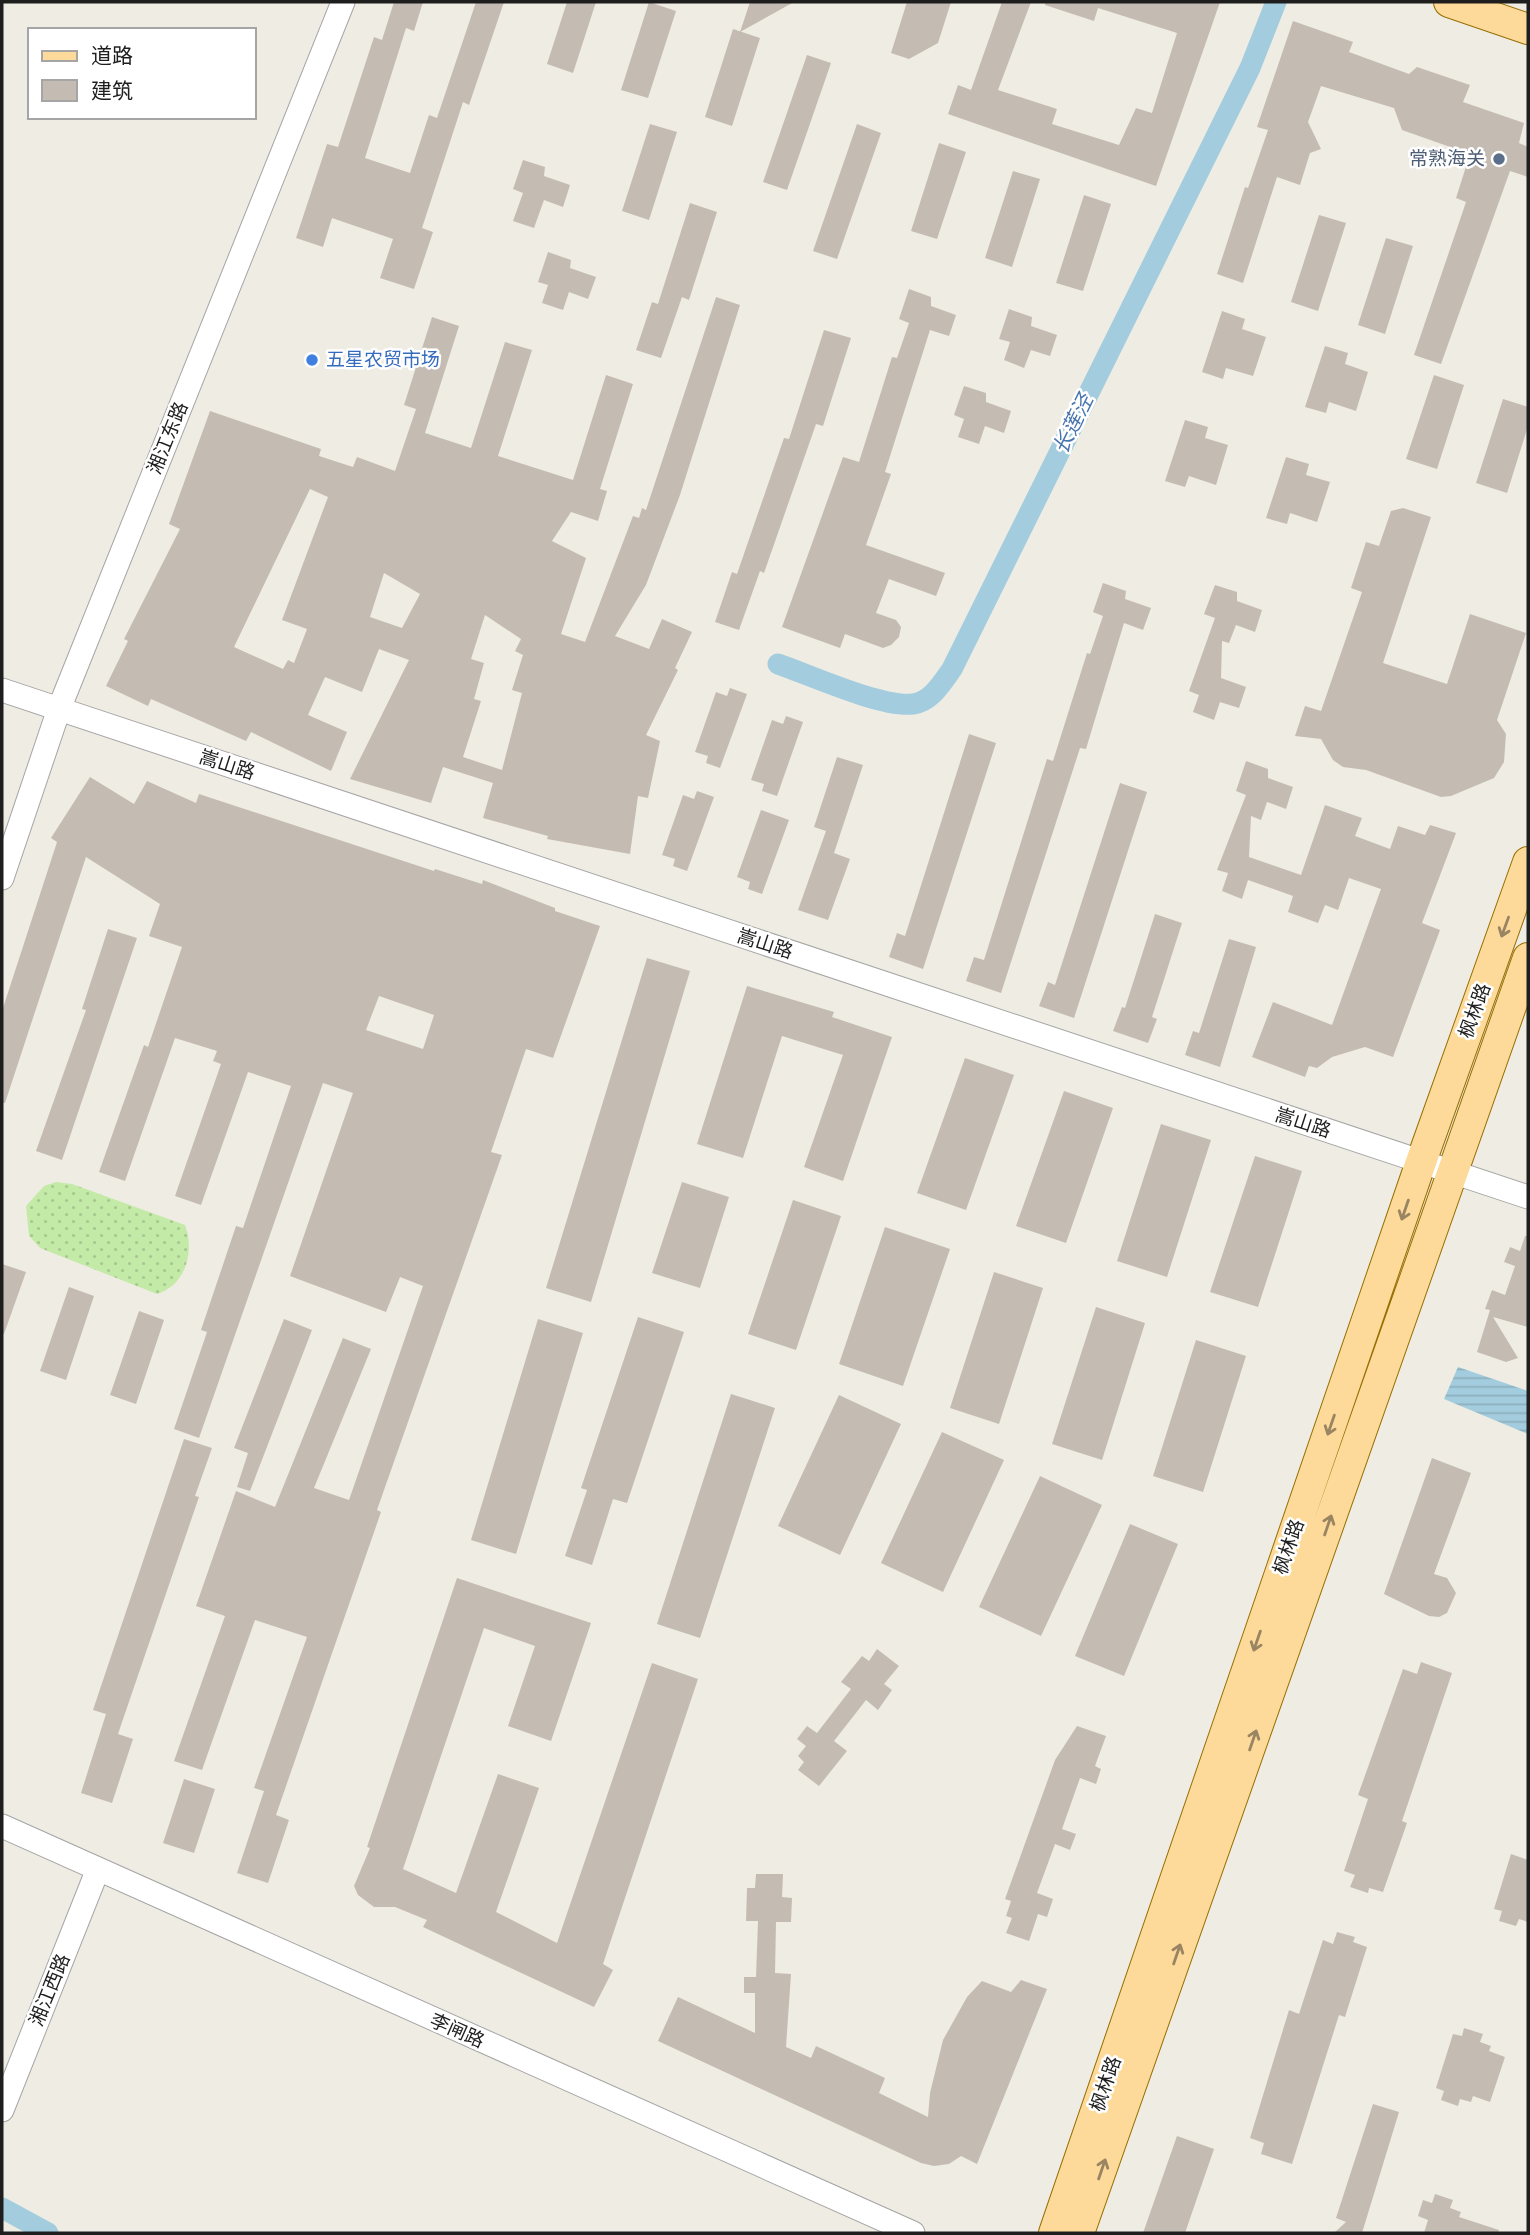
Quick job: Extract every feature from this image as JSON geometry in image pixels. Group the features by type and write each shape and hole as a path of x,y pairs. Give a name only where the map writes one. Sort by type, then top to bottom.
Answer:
{"main road":[{"path":"1449,2 1528,29"},
{"name":"枫林路","path":"1054,2233 1421,1163 1528,862"},
{"name":"枫林路","path":"1079,2233 1528,958"}],"street":[{"name":"湘江东路","path":"2,878 59,709 343,2"},
{"name":"嵩山路","path":"2,690 1528,1197"},
{"name":"李闸路","path":"2,1826 216,1924 913,2233"},
{"name":"湘江西路","path":"2,2110 98,1869"}],"green space":[{"path":"56,1182 72,1184 185,1225 188,1256 186,1266 175,1283 157,1294 40,1248 29,1236 26,1206 44,1186"}],"water":[{"path":"1458,1367 1528,1391 1528,1434 1444,1399"}],"building":[{"path":"394,2 423,2 414,31 406,28 365,158 410,173 429,115 437,118 476,2 504,2 469,105 463,102 422,228 433,232 414,289 380,278 393,239 332,218 323,247 296,238 327,144 338,147 374,37 382,40"},
{"path":"567,2 596,2 573,73 547,64"},
{"path":"649,2 676,11 648,98 621,90"},
{"path":"750,2 794,2 740,32"},
{"path":"907,2 951,2 938,43 909,59 891,53"},
{"path":"1002,2 1031,2 998,90 1057,109 1052,124 1119,145 1136,108 1152,113 1177,33 1098,8 1094,21 1045,5 1045,2 1220,2 1156,186 948,114 958,85 971,90"},
{"path":"1293,21 1353,42 1349,52 1409,74 1417,67 1470,85 1463,102 1524,123 1519,143 1528,147 1528,177 1510,171 1441,364 1414,355 1466,202 1456,198 1470,154 1402,130 1394,108 1321,86 1308,122 1321,149 1310,153 1300,185 1277,177 1243,283 1217,274 1245,187 1248,188 1268,130 1257,127"},
{"path":"733,29 760,38 732,126 705,117"},
{"path":"807,55 831,63 787,190 763,182"},
{"path":"650,124 677,132 649,220 622,211"},
{"path":"857,124 881,133 837,259 813,251"},
{"path":"939,143 966,152 937,239 911,231"},
{"path":"523,160 545,167 544,176 570,185 563,207 544,200 534,228 513,221 523,193 513,189"},
{"path":"1013,171 1040,179 1012,267 985,258"},
{"path":"1084,195 1111,204 1083,291 1056,283"},
{"path":"690,203 717,212 689,300 682,297 661,358 636,350 652,302 658,304"},
{"path":"1319,215 1346,223 1318,311 1291,302"},
{"path":"1386,238 1413,246 1385,334 1358,325"},
{"path":"548,252 571,260 570,268 596,277 588,299 569,292 563,310 542,303 548,285 538,282"},
{"path":"909,289 931,297 931,306 956,315 949,336 930,330 885,472 891,474 866,545 945,573 936,596 889,579 876,613 896,620 901,627 899,637 883,648 845,634 840,648 782,627 843,457 859,462 892,357 897,358 909,323 899,319"},
{"path":"716,297 740,305 680,495 646,585 615,636 649,649 662,619 692,632 675,668 678,670 646,735 660,741 648,798 638,796 630,854 547,839 548,836 483,818 493,783 443,767 431,803 350,779 409,660 379,649 362,692 325,677 308,715 347,732 331,771 251,732 246,741 151,699 148,706 106,686 128,641 124,639 180,529 169,524 210,411 321,449 319,456 353,467 357,457 395,471 416,409 404,405 432,317 459,326 425,433 471,448 505,342 532,350 498,456 573,480 606,375 633,384 600,489 607,491 598,521 571,512 552,541 586,558 561,634 585,642 633,516 639,518 642,508 646,510","holes":["310,489 328,497 282,620 307,629 294,663 288,660 283,669 234,647","384,573 420,594 402,628 370,617","485,615 521,639 515,651 523,655 512,690 522,693 502,770 463,757 481,701 474,699 484,663 471,659"]},
{"path":"1009,309 1032,317 1031,326 1057,335 1050,356 1031,350 1024,368 1004,360 1010,342 999,339"},
{"path":"1222,311 1245,319 1242,329 1266,337 1253,376 1226,368 1223,379 1202,372"},
{"path":"824,330 851,338 823,426 816,424 764,573 760,571 739,630 715,622 732,572 737,574 784,438 789,439"},
{"path":"1325,346 1348,353 1345,364 1368,372 1356,411 1329,402 1326,413 1305,407"},
{"path":"1434,375 1464,385 1437,469 1406,459"},
{"path":"964,386 986,393 986,402 1011,411 1004,433 985,426 979,444 958,437 964,419 954,415"},
{"path":"1503,399 1528,407 1528,426 1507,493 1476,483"},
{"path":"1185,420 1208,427 1205,438 1228,445 1216,485 1189,476 1185,487 1165,481"},
{"path":"1286,457 1309,464 1306,475 1330,482 1317,522 1290,513 1287,524 1266,518"},
{"path":"1403,508 1431,517 1383,663 1447,684 1470,614 1526,633 1497,720 1506,734 1504,762 1494,778 1451,796 1441,797 1366,770 1343,767 1333,760 1321,739 1295,736 1305,706 1321,711 1362,592 1351,588 1366,542 1379,546 1391,511"},
{"path":"1103,583 1126,591 1125,599 1151,608 1143,630 1124,623 1086,749 1080,748 1001,993 966,981 974,957 984,960 1047,759 1053,761 1087,653 1090,654 1103,616 1093,612"},
{"path":"1215,585 1237,592 1237,601 1262,610 1255,632 1236,625 1229,643 1222,641 1221,678 1246,687 1239,708 1220,702 1214,720 1193,712 1199,695 1189,691 1215,618 1204,614"},
{"path":"730,688 747,694 720,768 706,763 708,756 695,752 716,692 727,696"},
{"path":"786,716 803,722 777,796 762,791 764,784 751,780 772,720 783,724"},
{"path":"969,734 996,743 923,969 889,957 897,933 905,936"},
{"path":"837,757 863,765 834,853 850,859 828,920 798,910 826,831 814,827"},
{"path":"1246,761 1268,769 1268,778 1293,787 1286,809 1267,802 1261,820 1251,816 1249,857 1301,875 1325,805 1362,818 1355,836 1390,849 1398,826 1425,835 1430,825 1456,833 1422,923 1440,930 1393,1057 1365,1047 1332,1057 1317,1068 1309,1066 1305,1077 1252,1057 1273,1002 1332,1025 1381,889 1349,878 1338,910 1325,905 1318,923 1288,912 1293,896 1248,880 1242,899 1222,891 1228,873 1217,870 1246,795 1236,791"},
{"path":"90,777 134,804 147,781 196,803 199,794 434,871 435,869 482,884 483,880 555,908 555,911 600,926 553,1058 526,1049 491,1152 502,1155 377,1510 381,1512 276,1815 289,1820 268,1883 237,1873 264,1791 254,1788 307,1637 255,1620 202,1770 174,1761 225,1616 196,1606 236,1491 275,1507 343,1338 371,1349 314,1488 349,1500 423,1286 400,1277 386,1312 290,1276 353,1093 323,1083 199,1438 174,1429 207,1332 201,1330 236,1226 243,1228 291,1086 248,1072 201,1205 175,1196 221,1064 213,1061 217,1051 175,1038 125,1181 99,1172 144,1045 148,1047 182,947 149,936 160,904 86,857 5,1103 2,1103 2,1011 57,842 51,838","holes":["379,996 434,1015 423,1049 366,1030"]},
{"path":"1120,783 1147,792 1074,1018 1039,1006 1048,982 1055,985"},
{"path":"697,791 714,797 687,871 673,866 675,859 662,855 683,795 694,799"},
{"path":"761,810 789,820 762,894 748,889 750,882 737,877"},
{"path":"1155,914 1182,923 1152,1017 1157,1019 1148,1043 1113,1031 1122,1007 1125,1008"},
{"path":"108,929 137,938 62,1160 36,1151 86,1010 82,1009"},
{"path":"1229,939 1256,947 1220,1067 1185,1055 1193,1031 1199,1033"},
{"path":"647,958 690,971 591,1302 546,1288"},
{"path":"747,986 834,1012 832,1017 892,1037 843,1181 804,1167 843,1055 782,1036 743,1158 697,1144"},
{"path":"965,1058 1014,1075 966,1210 917,1193"},
{"path":"1064,1091 1113,1108 1066,1243 1016,1226"},
{"path":"1161,1124 1211,1140 1167,1277 1117,1261"},
{"path":"1255,1156 1302,1171 1258,1307 1210,1292"},
{"path":"682,1182 729,1197 700,1288 652,1273"},
{"path":"793,1200 841,1216 796,1350 748,1334"},
{"path":"885,1227 950,1249 903,1386 839,1364"},
{"path":"1525,1236 1528,1236 1528,1327 1493,1317 1518,1358 1506,1362 1477,1352 1490,1310 1485,1309 1492,1290 1505,1295 1515,1266 1504,1262 1510,1247 1520,1251"},
{"path":"2,1264 26,1272 4,1334 2,1333"},
{"path":"994,1272 1043,1288 999,1424 950,1408"},
{"path":"69,1287 94,1296 66,1380 40,1371"},
{"path":"1096,1307 1145,1323 1102,1460 1052,1444"},
{"path":"139,1311 164,1320 136,1404 110,1395"},
{"path":"638,1317 684,1332 627,1503 613,1499 592,1565 565,1556 587,1490 581,1488"},
{"path":"284,1319 312,1330 250,1491 237,1487 248,1453 234,1448"},
{"path":"538,1319 583,1333 516,1554 471,1540"},
{"path":"1196,1340 1246,1356 1203,1492 1153,1476"},
{"path":"731,1394 775,1408 700,1638 657,1624"},
{"path":"839,1395 901,1424 840,1555 778,1526"},
{"path":"942,1432 1004,1460 943,1592 881,1563"},
{"path":"184,1439 212,1448 195,1496 199,1497 118,1734 133,1739 112,1803 81,1793 106,1714 93,1710"},
{"path":"1432,1458 1471,1473 1434,1574 1447,1578 1456,1593 1447,1613 1439,1617 1429,1616 1384,1594"},
{"path":"1040,1476 1102,1505 1041,1636 979,1607"},
{"path":"1130,1524 1178,1544 1124,1676 1075,1656"},
{"path":"457,1578 591,1623 551,1741 508,1726 535,1646 484,1628 403,1869 456,1893 498,1774 539,1788 496,1912 557,1943 652,1663 698,1679 603,1964 613,1970 594,2007 423,1927 427,1920 395,1907 374,1907 358,1895 354,1886 370,1848 367,1847"},
{"path":"877,1649 899,1666 884,1684 892,1690 878,1710 866,1700 834,1741 847,1751 819,1786 798,1770 804,1762 798,1756 806,1746 797,1739 807,1726 817,1733 851,1689 841,1682 862,1656 869,1661"},
{"path":"1421,1662 1452,1673 1402,1821 1407,1823 1383,1892 1369,1888 1368,1893 1350,1887 1355,1875 1344,1871 1368,1799 1358,1795 1403,1669 1417,1674"},
{"path":"1077,1726 1106,1736 1095,1766 1101,1769 1096,1784 1080,1778 1062,1829 1076,1834 1070,1850 1055,1844 1037,1893 1053,1899 1047,1917 1038,1914 1029,1941 1006,1933 1012,1918 1006,1916 1011,1901 1005,1899 1055,1760"},
{"path":"184,1779 215,1789 194,1853 163,1843"},
{"path":"1511,1854 1528,1860 1528,1922 1519,1919 1516,1926 1499,1921 1502,1911 1494,1909"},
{"path":"756,1874 783,1874 782,1897 792,1898 791,1922 776,1922 775,1973 791,1974 786,2047 811,2058 816,2046 885,2078 879,2093 928,2117 930,2093 943,2040 967,1997 982,1981 1011,1992 1021,1980 1047,1989 977,2164 961,2156 949,2164 934,2166 921,2163 658,2041 678,1997 755,2033 755,1993 744,1993 744,1977 756,1977 758,1921 746,1921 747,1888 755,1888"},
{"path":"1337,1932 1355,1937 1353,1942 1367,1947 1345,2017 1339,2015 1292,2164 1261,2154 1264,2143 1250,2138 1289,2010 1299,2014 1323,1940 1333,1944"},
{"path":"1464,2028 1483,2034 1480,2042 1491,2046 1489,2051 1505,2057 1490,2102 1473,2096 1471,2102 1460,2099 1458,2106 1441,2100 1444,2091 1436,2088 1453,2034 1462,2036"},
{"path":"1373,2104 1399,2112 1362,2233 1334,2233 1346,2222 1336,2218"},
{"path":"1177,2136 1214,2149 1185,2233 1143,2233"},
{"path":"1435,2194 1453,2200 1450,2208 1461,2212 1459,2217 1499,2230 1498,2233 1424,2233 1428,2220 1418,2216 1423,2200 1432,2203"}],"waterway":[{"name":"长莲泾","path":"778,664 865,696 900,704 925,700 940,686 952,669 1250,68 1276,2"},
{"path":"2,2208 48,2233"}],"place":[{"name":"常熟海关","path":"1499,159"},
{"name":"五星农贸市场","path":"312,360"}]}
